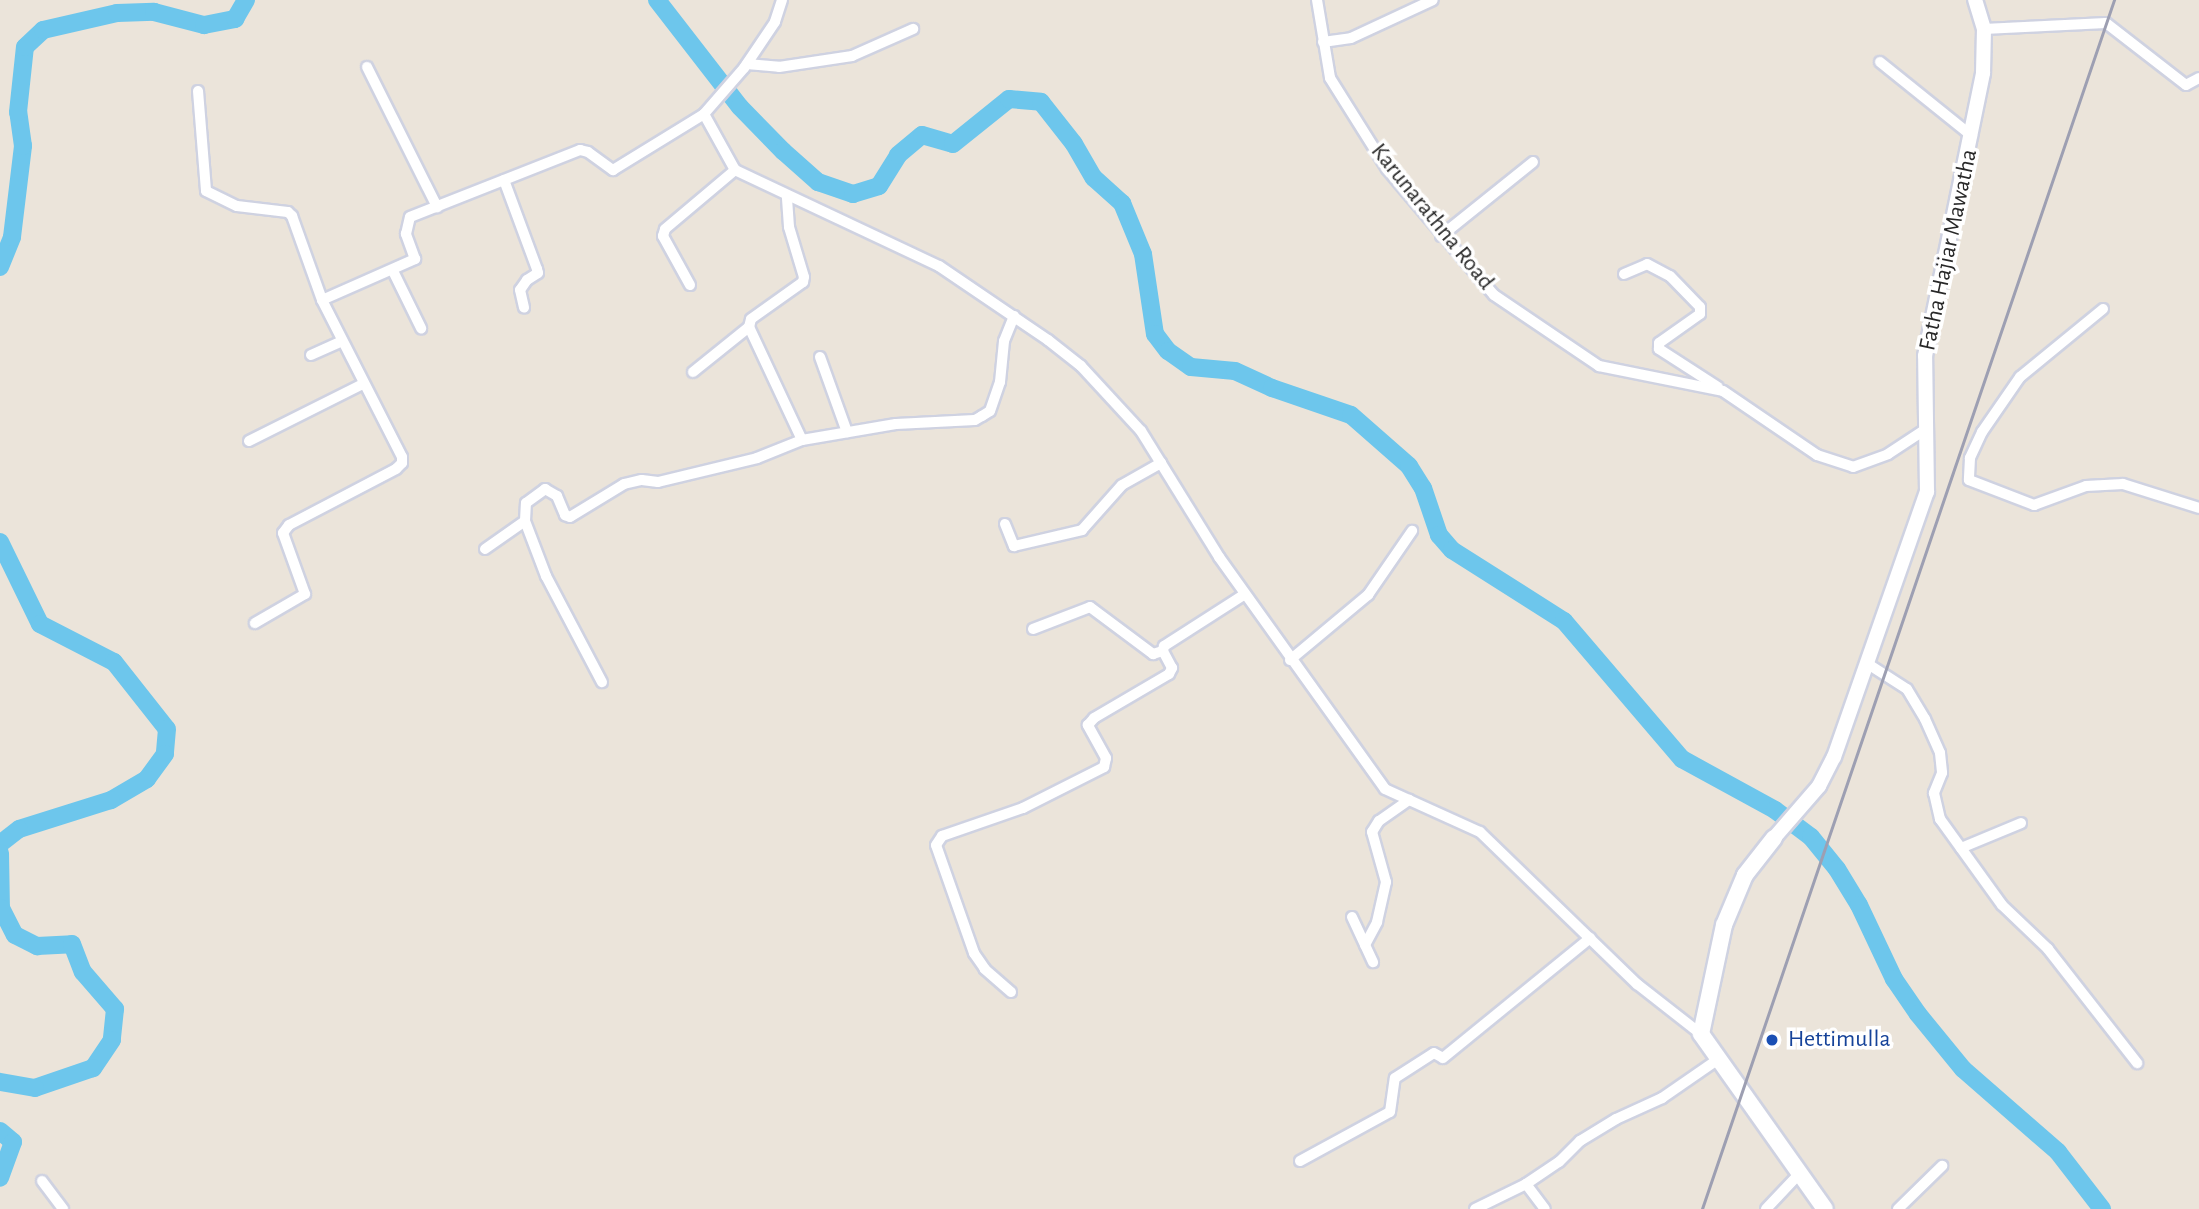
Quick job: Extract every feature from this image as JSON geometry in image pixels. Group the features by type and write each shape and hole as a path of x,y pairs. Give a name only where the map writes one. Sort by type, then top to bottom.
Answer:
{"main road":[{"path":"1774,838 1745,875 1724,925 1701,1034 1825,1209"}],"street":[{"path":"322,300 415,260 406,234 410,217 580,150 588,152 613,170 706,110 746,66 775,22 782,0"},
{"name":"Karunarathna Road","path":"1317,0 1329,78 1387,169 1441,236 1494,295 1599,366 1723,391 1817,455 1853,467 1888,454 1927,429"},
{"path":"1323,42 1351,38 1433,0"},
{"name":"Fatha Hajiar Mawatha","path":"1774,838 1819,786 1833,757 1927,492 1925,356 1983,73 1984,29 1975,0"},
{"path":"1984,29 2106,23 2186,85 2199,78"},
{"path":"746,66 779,67 852,56 913,29"},
{"path":"1880,62 1972,136"},
{"path":"367,68 437,207"},
{"path":"198,91 206,191 237,206 288,212 292,216 322,300 402,457 402,463 289,525 283,533 305,594 254,623"},
{"path":"706,110 735,170 939,266 1014,316 1081,366 1141,431 1245,594 1385,789 1480,832 1637,984 1701,1034"},
{"path":"1441,236 1533,162"},
{"path":"690,285 663,236 665,229 735,170"},
{"path":"504,180 538,273 527,280 520,290 524,307"},
{"path":"693,372 749,327 751,319 803,282 804,277 789,227 786,195"},
{"path":"1624,274 1647,264 1670,276 1700,307 1700,314 1659,343 1659,349 1723,391"},
{"path":"393,271 421,328"},
{"path":"2103,309 2020,377 1982,432 1970,458 1969,480 2034,505 2086,486 2123,484 2199,508"},
{"path":"602,682 546,576 525,521 526,503 545,489 557,496 565,515 570,517 625,484 642,480 658,482 757,458 802,440 896,424 975,420 990,411 1000,382 1004,341 1014,316"},
{"path":"749,327 802,440"},
{"path":"311,355 342,341"},
{"path":"820,358 847,432"},
{"path":"249,441 363,384"},
{"path":"1005,524 1014,546 1082,530 1122,485 1161,463"},
{"path":"485,549 525,521"},
{"path":"1290,660 1368,594 1412,531"},
{"path":"1011,992 985,969 974,953 936,845 942,836 1023,808 1104,767 1106,758 1088,725 1094,718 1168,674 1172,668 1163,651 1164,646 1245,594"},
{"path":"1033,629 1090,607 1153,654 1163,651"},
{"path":"1868,664 1907,689 1925,719 1940,753 1942,773 1934,793 1940,819 2003,905 2048,949 2137,1063"},
{"path":"1365,944 1377,922 1386,882 1373,832 1379,821 1409,800"},
{"path":"1961,848 2021,824"},
{"path":"1352,917 1373,962"},
{"path":"1300,1161 1391,1112 1395,1078 1434,1053 1443,1058 1590,938"},
{"path":"1475,1209 1526,1184 1559,1161 1580,1141 1616,1119 1662,1098 1720,1058"},
{"path":"1898,1209 1942,1166"},
{"path":"1766,1209 1800,1173"},
{"path":"42,1181 63,1209"},
{"path":"1526,1184 1545,1209"}],"waterway":[{"path":"0,267 12,237 23,146 18,112 25,47 43,30 117,13 154,12 204,25 235,19 246,0"},
{"path":"657,0 740,107 783,151 818,182 853,194 879,186 898,155 922,135 953,144 1009,99 1041,102 1074,144 1094,178 1122,203 1143,254 1155,334 1168,351 1191,367 1235,371 1272,388 1351,415 1409,466 1423,488 1439,535 1452,550 1564,621 1682,759 1775,810 1811,837 1837,869 1859,905 1894,979 1918,1014 1963,1069 2058,1152 2102,1209"},
{"path":"0,542 40,624 114,662 167,729 165,754 147,779 111,800 19,829 0,844"},
{"path":"0,853 1,908 15,935 37,946 72,944 83,972 115,1009 112,1040 93,1068 35,1088 0,1082"},
{"path":"0,1131 13,1142 0,1178"}],"railway":[{"path":"1702,1209 2114,0"}],"place":[{"name":"Hettimulla","path":"1772,1040"}]}
